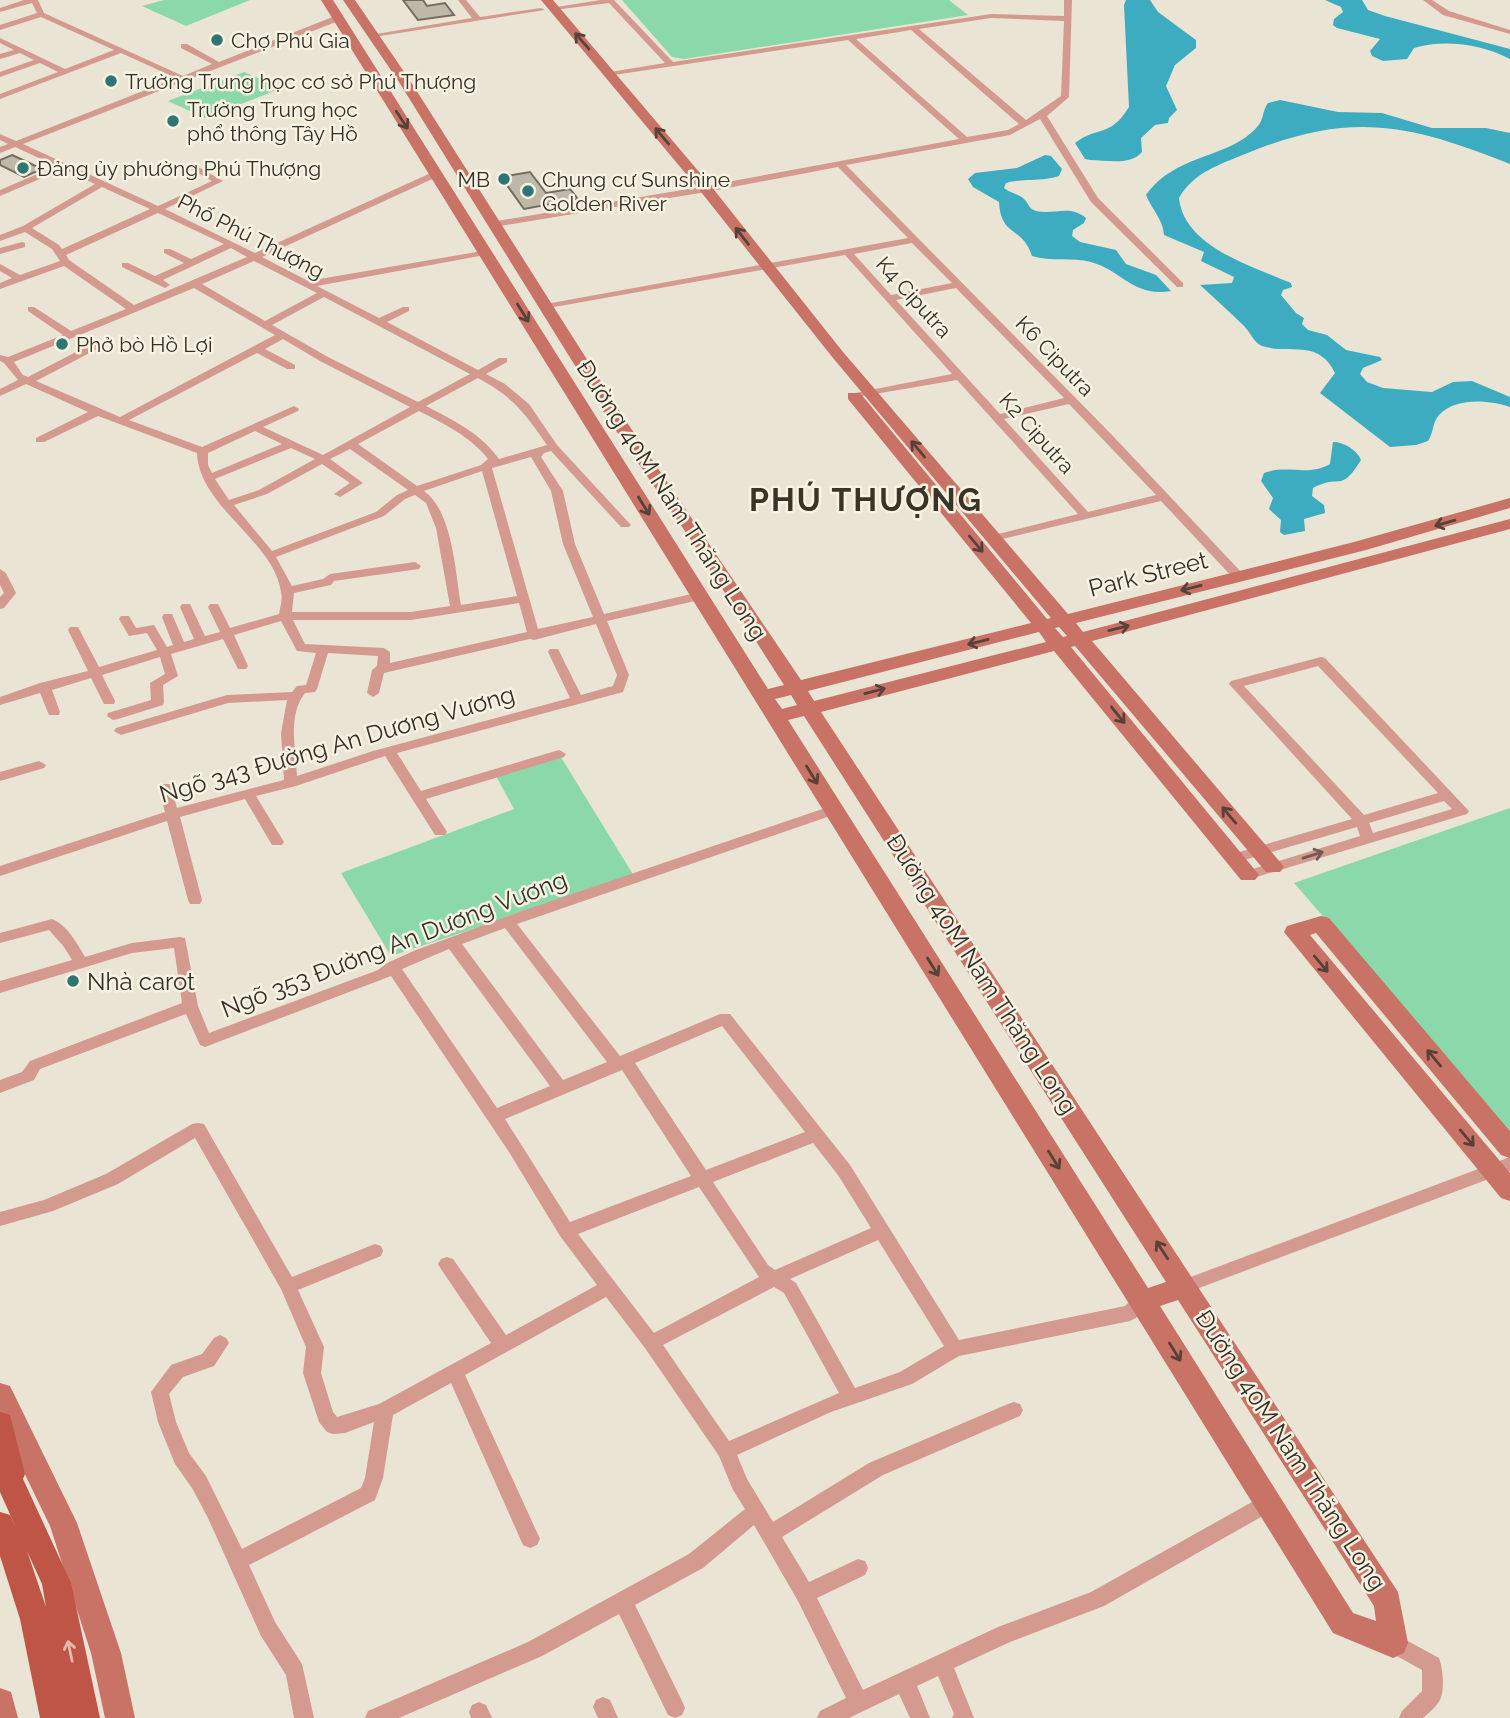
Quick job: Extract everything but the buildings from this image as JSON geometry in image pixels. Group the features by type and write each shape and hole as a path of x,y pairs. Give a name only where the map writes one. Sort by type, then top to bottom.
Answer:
{"main road":[{"path":"0,1424 7,1474 56,1583 85,1718"},
{"path":"0,1525 15,1553 30,1597 55,1718"}],"street":[{"path":"0,10 33,0 41,14 184,79"},
{"name":"Đường 40M Nam Thăng Long","path":"327,0 1343,1623 1393,1643 1388,1602 1186,1286 700,540 618,422 374,35 349,0"},
{"path":"462,0 478,20"},
{"path":"374,35 478,20 544,5 610,0 671,65"},
{"path":"470,228 698,190 1010,132 1042,115 1065,97 1069,0"},
{"path":"1427,0 1446,13 1510,32"},
{"path":"544,5 610,74 759,268 860,391 1044,626 1248,875 1462,811 1321,661 1236,684 1362,821 1368,839"},
{"path":"544,5 596,76 698,190"},
{"path":"0,28 41,14"},
{"path":"596,76 991,16 1069,19"},
{"path":"0,150 338,18"},
{"path":"913,28 1025,124"},
{"path":"850,38 966,141"},
{"path":"3,43 65,72"},
{"path":"184,46 219,65"},
{"path":"0,57 21,50"},
{"path":"0,97 120,51"},
{"path":"0,75 41,60"},
{"path":"1042,115 1094,201 1177,281"},
{"name":"Phố Phú Thượng","path":"0,137 232,244 501,386 525,406 553,447 625,525"},
{"name":"K6 Ciputra","path":"840,164 1071,400 1239,577"},
{"path":"0,193 64,166"},
{"path":"0,286 20,279 219,181 190,166"},
{"path":"294,409 202,451 122,419 97,412 19,377 4,359 195,284 436,174"},
{"path":"0,238 26,228 102,183"},
{"path":"26,228 56,247 62,258 133,309"},
{"path":"546,307 914,240"},
{"path":"157,279 232,244"},
{"path":"0,251 22,245"},
{"path":"167,251 191,263"},
{"path":"309,284 485,252"},
{"name":"K4 Ciputra","path":"847,252 956,372"},
{"path":"125,265 157,279 174,291"},
{"path":"0,267 20,279"},
{"path":"195,284 264,326 453,424 482,444 494,460 486,465"},
{"path":"889,298 958,285"},
{"path":"264,326 325,293"},
{"path":"31,309 70,335"},
{"path":"378,323 406,309"},
{"path":"122,419 283,335"},
{"path":"0,393 97,345"},
{"path":"258,349 291,367"},
{"path":"227,504 263,492 416,407 481,375 503,360"},
{"path":"860,391 956,372"},
{"name":"K2 Ciputra","path":"956,372 1086,516"},
{"path":"860,391 1066,620 1273,867"},
{"path":"997,418 1071,400"},
{"path":"40,440 97,412"},
{"path":"257,428 321,458 357,483 340,494"},
{"path":"349,443 431,501 442,528 456,609"},
{"path":"208,478 292,444"},
{"path":"272,555 380,514 401,497 486,465 553,447"},
{"path":"202,451 200,459 208,478 272,555 288,591 285,616 301,648 384,652 383,668"},
{"path":"540,451 536,457 557,491 569,544 599,621"},
{"path":"486,465 534,636"},
{"path":"994,538 1163,496"},
{"name":"Park Street","path":"802,698 1044,626 1409,533 1510,503"},
{"name":"Park Street","path":"802,698 1081,638 1377,562 1510,524"},
{"path":"288,591 327,582 330,578 415,566"},
{"path":"0,573 10,593 0,605"},
{"path":"373,693 377,670 383,668 534,636 700,596"},
{"path":"0,701 285,616 411,616 522,599"},
{"path":"1134,603 1150,620"},
{"path":"186,607 201,640"},
{"path":"214,607 242,666"},
{"path":"168,617 180,647"},
{"path":"113,716 158,702 156,683 172,676 164,652 150,628 133,633 125,619"},
{"name":"Ngõ 343 Đường An Dương Vương","path":"0,871 172,814 610,693 622,683 622,675 599,621"},
{"path":"74,630 109,701"},
{"path":"291,783 289,709 294,696 301,689 311,689 323,649"},
{"path":"554,652 578,701"},
{"path":"44,686 54,712"},
{"path":"121,731 227,699 294,696"},
{"path":"769,706 802,698"},
{"path":"390,753 440,832"},
{"path":"418,797 559,754"},
{"path":"0,777 39,765"},
{"path":"165,787 195,900"},
{"path":"247,794 277,842"},
{"path":"1234,858 1448,796"},
{"name":"Ngõ 353 Đường An Dương Vương","path":"0,987 132,948 180,942 190,1006 205,1041 383,974 392,967 508,922 634,876 834,810"},
{"path":"508,922 621,1063 762,1270 790,1288 851,1397"},
{"path":"0,938 52,924 69,943 81,963"},
{"path":"1510,1148 1321,924 1295,932 1502,1167 1510,1191"},
{"path":"453,943 561,1089"},
{"path":"392,967 494,1117 566,1231 651,1343 726,1451 756,1512 771,1533 805,1594 842,1712 942,1663 1097,1599 1268,1503"},
{"path":"0,1087 28,1076 36,1065 190,1006"},
{"path":"494,1117 726,1018 844,1170 955,1349"},
{"path":"0,1219 47,1206 112,1179 198,1129 288,1286 315,1347 312,1373 325,1416 333,1426 345,1425 385,1410 609,1287"},
{"path":"566,1231 816,1135"},
{"path":"726,1451 851,1397 906,1378 955,1349 1130,1313 1143,1301 1502,1167"},
{"path":"651,1343 774,1278 882,1231"},
{"path":"288,1286 375,1251"},
{"path":"447,1264 503,1345"},
{"path":"220,1343 208,1360 177,1371 160,1392 167,1422 181,1458 199,1482 268,1629 295,1671 304,1718"},
{"path":"455,1373 530,1539"},
{"path":"0,1395 62,1523 106,1653 120,1718"},
{"path":"238,1561 368,1494 374,1478 385,1410"},
{"path":"771,1533 876,1469 1014,1410"},
{"path":"375,1718 536,1649 696,1561 756,1512"},
{"path":"805,1594 858,1568"},
{"path":"623,1601 675,1708"},
{"path":"1393,1643 1432,1665 1432,1695 1409,1718"},
{"path":"942,1663 965,1716 962,1718"},
{"path":"904,1681 920,1718"},
{"path":"0,1703 3,1718"}],"green space":[{"path":"164,0 250,0 186,26 142,6"},
{"path":"622,0 949,0 968,15 684,59 672,57"},
{"path":"244,72 282,88 205,118 168,101"},
{"path":"559,754 634,876 391,956 341,873 514,809 495,774"},
{"path":"1510,808 1510,1131 1294,883"}],"water":[{"path":"1126,0 1150,0 1158,12 1196,40 1196,48 1175,65 1166,86 1177,110 1168,123 1155,125 1141,138 1142,152 1125,161 1085,159 1075,143 1109,128 1129,107 1124,5"},
{"path":"1325,0 1362,0 1368,10 1385,16 1510,49 1510,59 1463,44 1438,44 1414,48 1407,59 1383,61 1372,56 1370,51 1380,39 1337,28 1333,25 1334,19 1343,12 1341,7"},
{"path":"1280,100 1338,112 1382,113 1432,128 1486,128 1510,133 1510,164 1409,131 1348,127 1316,132 1282,140 1217,166 1192,182 1179,198 1184,215 1193,230 1206,242 1240,262 1291,283 1292,287 1283,290 1281,295 1296,313 1304,318 1302,324 1308,330 1327,335 1346,350 1380,357 1382,360 1363,368 1360,374 1367,382 1383,388 1432,392 1453,382 1472,381 1510,397 1510,407 1483,402 1454,405 1439,415 1428,441 1390,447 1320,393 1335,373 1320,355 1312,351 1259,345 1244,326 1200,285 1232,283 1234,277 1201,261 1204,252 1164,235 1146,195 1158,181 1172,171 1245,137 1259,124 1268,103"},
{"path":"1045,155 1051,156 1062,169 1059,176 1006,183 1004,188 1022,197 1030,208 1036,211 1068,211 1080,214 1086,218 1084,223 1073,230 1072,236 1080,242 1116,250 1126,264 1156,275 1171,291 1158,292 1137,287 1112,271 1091,262 1032,256 1028,246 1004,221 999,202 973,187 968,179 975,173 1017,168"},
{"path":"1333,442 1350,447 1361,460 1344,480 1313,488 1312,496 1324,505 1325,513 1304,519 1305,531 1284,535 1280,532 1281,520 1269,509 1273,498 1261,481 1264,473 1322,468 1330,464"}],"place":[{"name":"Chợ Phú Gia","path":"217,40"},
{"name":"Trường Trung học cơ sở Phú Thượng","path":"111,81"},
{"name":"Trường Trung học phổ thông Tây Hồ","path":"173,121"},
{"name":"Đảng ủy phường Phú Thượng","path":"23,168"},
{"name":"MB","path":"504,179"},
{"name":"Chung cư Sunshine Golden River","path":"528,191"},
{"name":"Phở bò Hồ Lợi","path":"62,344"},
{"name":"Nhà carot","path":"73,981"}],"district":[{"name":"PHÚ THƯỢNG","path":"866,499"}]}
